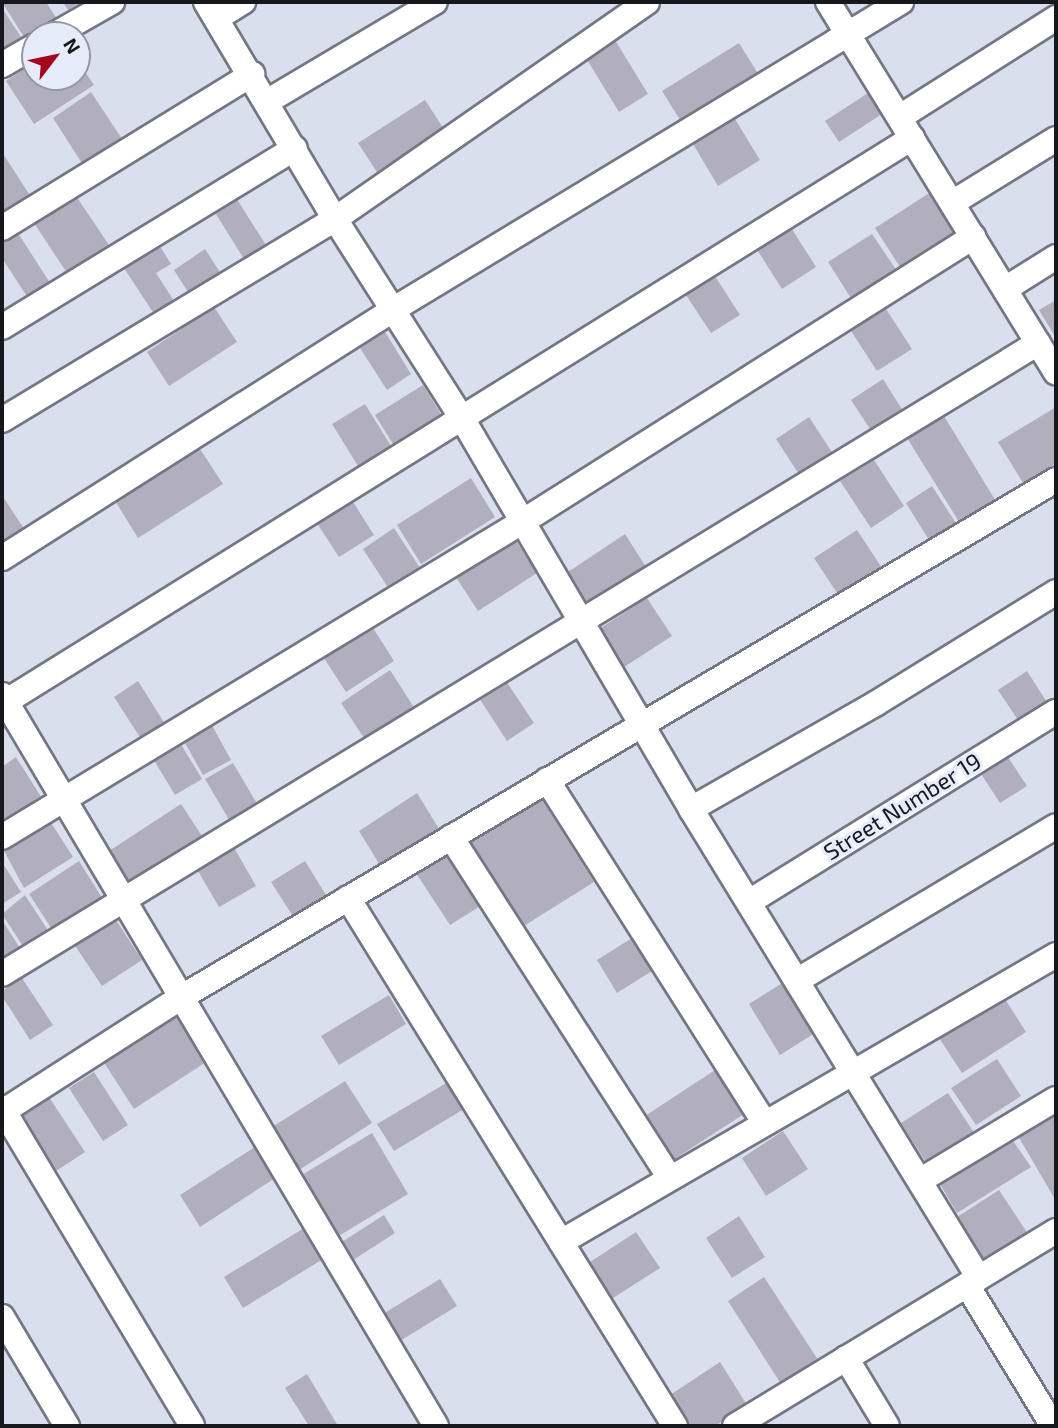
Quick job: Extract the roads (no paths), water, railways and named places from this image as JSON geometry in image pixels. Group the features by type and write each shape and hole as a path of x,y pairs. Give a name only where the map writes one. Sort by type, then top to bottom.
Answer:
{"street":[{"path":"78,21 111,2"},
{"path":"243,2 211,10 252,74 335,219 463,420 691,809 920,1180 1053,1426"},
{"path":"268,101 435,2"},
{"path":"2,420 335,219 647,2"},
{"path":"828,2 1056,371"},
{"path":"2,558 394,309 901,2"},
{"path":"900,117 1056,18"},
{"path":"2,65 21,54"},
{"path":"2,228 252,74"},
{"path":"436,1426 3,700 463,420 912,138"},
{"path":"952,203 1056,139"},
{"path":"2,327 295,148"},
{"path":"2,837 522,522 973,237"},
{"path":"1005,289 1056,257"},
{"path":"2,974 120,898 1038,343"},
{"path":"192,1426 3,1110 180,998 1056,480"},
{"path":"691,809 875,704 1056,592"},
{"name":"Street Number 19","path":"748,902 1056,712"},
{"path":"547,780 765,1123"},
{"path":"798,980 1056,826"},
{"path":"451,837 670,1178"},
{"path":"348,898 674,1426"},
{"path":"561,1242 1056,955"},
{"path":"920,1180 1056,1099"},
{"path":"744,1424 846,1358 1056,1231"},
{"path":"2,1317 67,1426"},
{"path":"846,1358 887,1426"}]}
